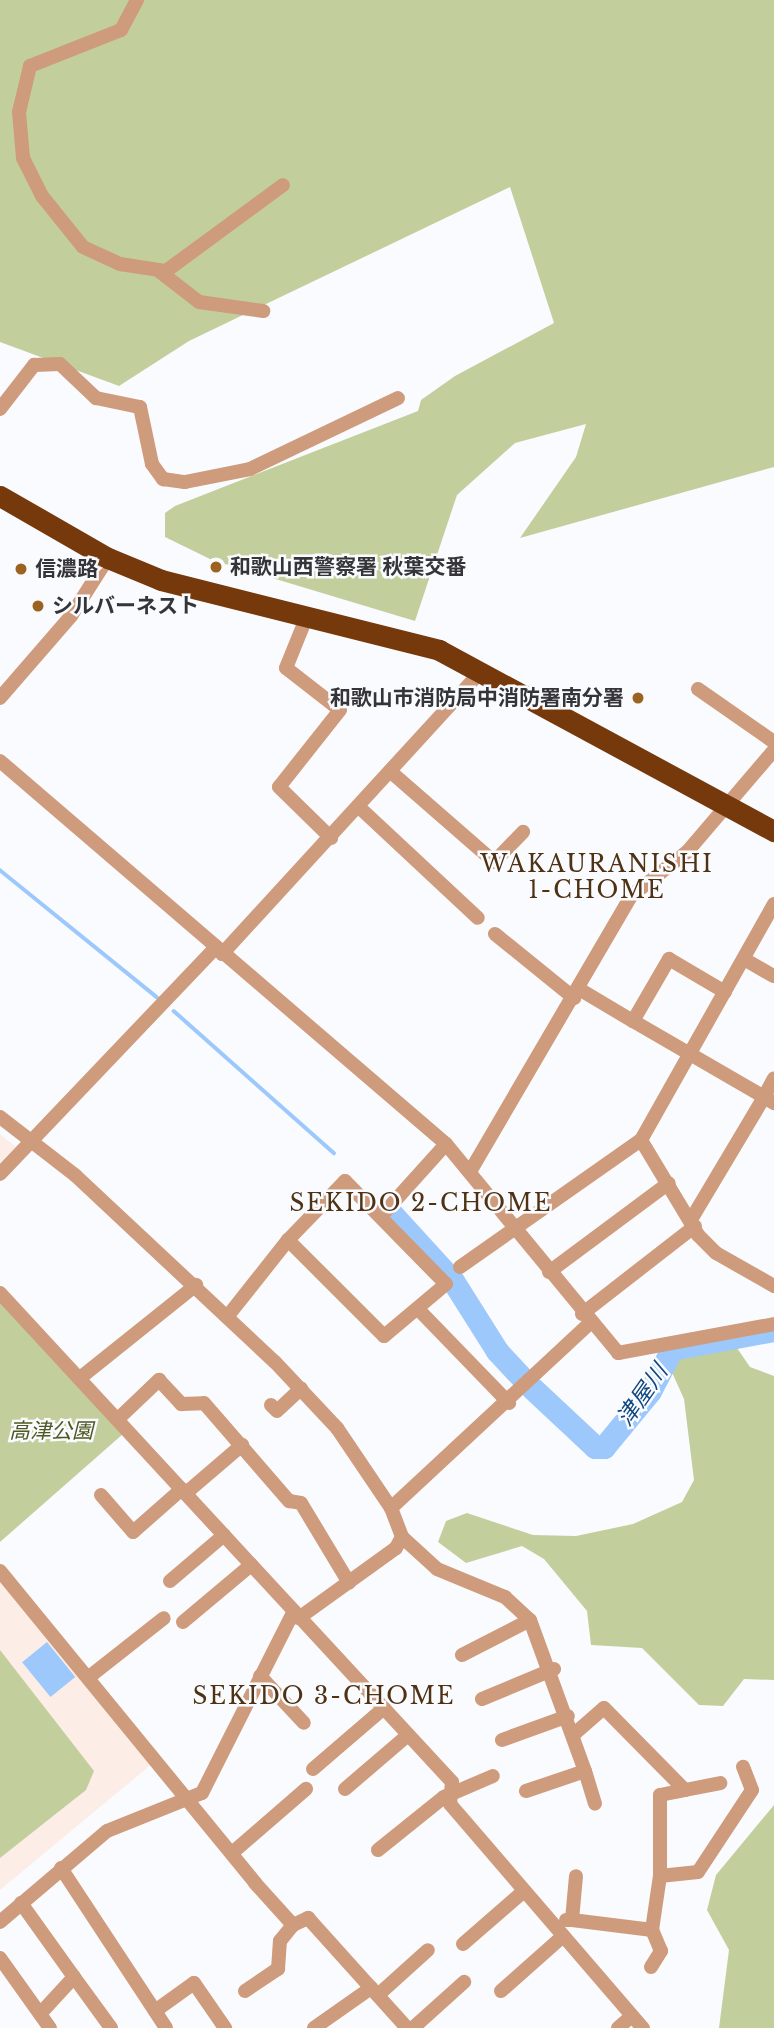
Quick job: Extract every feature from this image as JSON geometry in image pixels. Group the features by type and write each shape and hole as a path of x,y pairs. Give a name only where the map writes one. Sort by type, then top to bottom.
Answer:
{"highway":[{"path":"0,496 108,558 161,580 439,650 723,806 774,831"}],"street":[{"path":"137,0 121,30 30,66 19,112 28,167 41,196 83,247 120,264 159,271 199,302 263,311"},
{"path":"159,271 223,234 283,185"},
{"path":"0,409 34,365 60,364 96,398 140,407 152,464 163,478 185,482 250,469 398,398"},
{"path":"0,698 71,616 108,558"},
{"path":"307,616 286,668 340,710 279,787 331,838"},
{"path":"0,1174 360,808 480,672"},
{"path":"698,689 774,742"},
{"path":"471,1170 577,993 631,896 687,852 723,806 774,750"},
{"path":"0,761 218,951 446,1144 471,1170 586,1319 625,1355 774,1324"},
{"path":"391,772 494,862 523,832"},
{"path":"360,808 478,918"},
{"path":"460,1267 513,1227 641,1140 774,904"},
{"path":"495,934 577,993 633,1021 769,1100"},
{"path":"633,1021 669,959 725,992"},
{"path":"744,959 774,976"},
{"path":"391,1508 509,1403 586,1319 693,1222 769,1100 774,1078"},
{"path":"0,1117 34,1140 196,1285 301,1389 337,1428 391,1508 402,1536 437,1569 505,1597 530,1620 554,1669 595,1804"},
{"path":"641,1140 716,1253 774,1286"},
{"path":"383,1214 446,1144"},
{"path":"227,1317 288,1240 345,1181 383,1214 446,1283 418,1309 380,1336 288,1240"},
{"path":"549,1272 669,1183"},
{"path":"80,1378 196,1285"},
{"path":"0,1293 452,1782 448,1796"},
{"path":"418,1309 509,1403"},
{"path":"118,1419 159,1380 181,1404 204,1403 289,1501 300,1503 349,1583"},
{"path":"271,1405 277,1410 301,1389"},
{"path":"101,1495 133,1532 242,1445"},
{"path":"170,1581 224,1535"},
{"path":"0,1922 107,1831 202,1793 260,1676 297,1615 387,1557 402,1536"},
{"path":"183,1622 251,1564"},
{"path":"0,1571 293,1925"},
{"path":"89,1677 164,1618"},
{"path":"462,1655 530,1620"},
{"path":"482,1699 554,1669"},
{"path":"260,1676 304,1723"},
{"path":"313,1769 384,1708"},
{"path":"573,1735 604,1708 685,1790"},
{"path":"502,1740 568,1716"},
{"path":"345,1789 408,1735"},
{"path":"660,1876 698,1872 752,1790 743,1767"},
{"path":"526,1791 585,1771"},
{"path":"378,1850 448,1796 493,1776"},
{"path":"651,1967 661,1951 652,1930 660,1876 660,1795 720,1783"},
{"path":"232,1853 306,1789"},
{"path":"448,1796 524,1891 643,2028"},
{"path":"61,1868 166,2028"},
{"path":"572,1920 576,1876"},
{"path":"463,1944 524,1891"},
{"path":"21,1903 111,2028"},
{"path":"245,1991 278,1969 280,1941 293,1925 308,1918 407,2028"},
{"path":"553,1924 572,1920 652,1930"},
{"path":"501,1991 563,1936"},
{"path":"314,2028 374,1992 428,1950"},
{"path":"0,1958 50,2028"},
{"path":"40,2014 74,1977"},
{"path":"413,2028 464,1982"},
{"path":"155,2011 194,1983 225,2028"},
{"path":"618,2028 632,2016"}],"shaded area":[{"path":"0,1134 16,1147 0,1163"},
{"path":"0,1580 152,1764 0,1890"}],"green space":[{"path":"0,0 774,0 774,467 520,538 576,457 586,424 515,443 457,495 415,621 212,560 165,537 165,513 175,506 418,411 421,400 455,376 554,323 510,187 189,341 119,386 0,342"},
{"name":"高津公園","path":"0,1298 123,1434 0,1542"},
{"path":"737,1348 750,1367 774,1376 774,1680 744,1679 723,1706 699,1705 642,1648 591,1645 587,1611 544,1559 522,1546 466,1563 438,1542 446,1521 467,1513 533,1535 576,1536 633,1524 682,1502 694,1480 684,1399 670,1368 676,1356"},
{"path":"0,1650 94,1771 86,1790 0,1858"},
{"path":"774,1805 774,2028 719,2028 729,1950 707,1910 716,1875"}],"water":[{"path":"47,1642 75,1677 50,1697 22,1662"}],"waterway":[{"path":"0,870 157,997"},
{"path":"174,1011 334,1153"},
{"name":"津屋川","path":"391,1213 453,1281 497,1351 525,1381"},
{"name":"津屋川","path":"532,1388 595,1447 604,1447 650,1391 672,1349 774,1330"}],"place":[{"name":"和歌山西警察署 秋葉交番","path":"216,567"},
{"name":"信濃路","path":"21,569"},
{"name":"シルバーネスト","path":"38,606"},
{"name":"和歌山市消防局中消防署南分署","path":"638,698"}],"district":[{"name":"WAKAURANISHI 1-CHOME","path":"597,877"},
{"name":"SEKIDO 2-CHOME","path":"421,1203"},
{"name":"SEKIDO 3-CHOME","path":"324,1696"}]}
